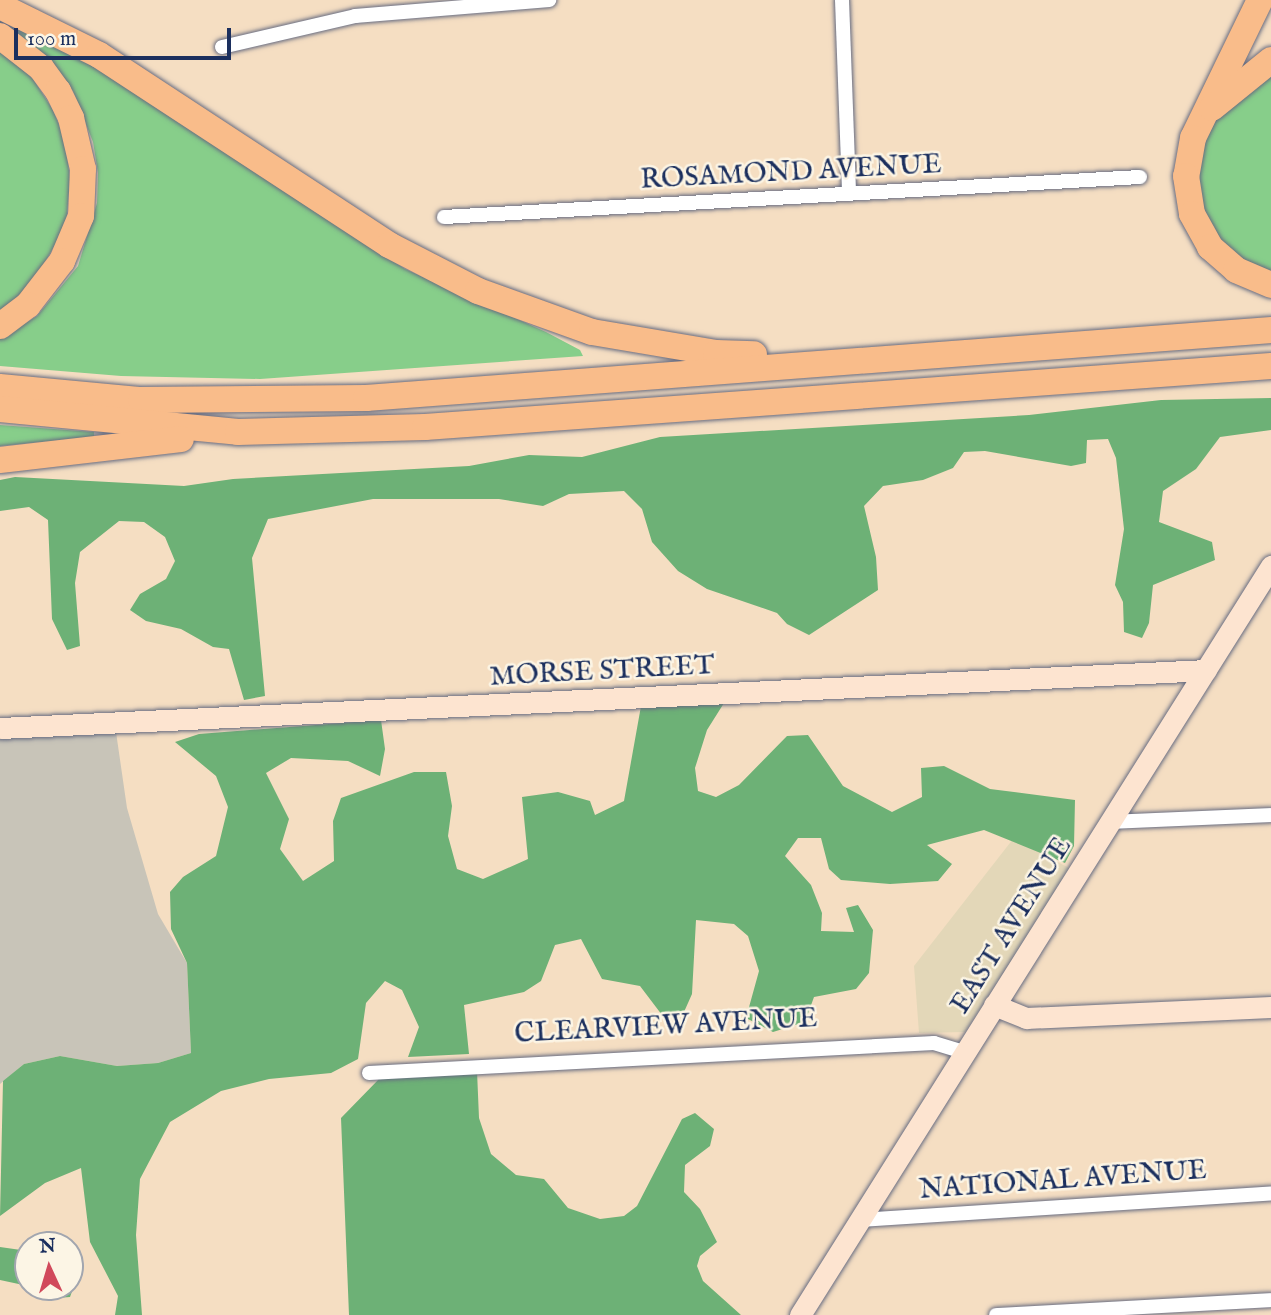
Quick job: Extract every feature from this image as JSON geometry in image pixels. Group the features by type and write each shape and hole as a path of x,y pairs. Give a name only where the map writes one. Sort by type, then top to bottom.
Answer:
{"highway":[{"path":"1260,0 1203,116 1188,157 1192,214 1201,234 1224,260 1247,276 1271,285"},
{"path":"0,6 99,55 389,245 500,300 592,332 716,353 875,359"},
{"path":"0,36 41,68 58,91 71,118 83,169 81,216 62,261 29,305 0,326"},
{"path":"1203,116 1271,60"},
{"path":"0,387 141,400 366,398 1271,330"},
{"path":"0,460 238,432 425,427 1271,366"},
{"path":"0,409 238,432"}],"street":[{"path":"222,47 355,16 549,0"},
{"path":"842,0 849,194"},
{"name":"ROSAMOND AVENUE","path":"444,216 1140,177"},
{"name":"EAST AVENUE","path":"800,1315 1271,566"},
{"name":"MORSE STREET","path":"0,728 1206,670"},
{"path":"1110,822 1271,815"},
{"path":"994,1006 1026,1018 1271,1007"},
{"name":"CLEARVIEW AVENUE","path":"369,1073 934,1043 964,1052"},
{"name":"NATIONAL AVENUE","path":"859,1220 981,1209 1271,1193"},
{"path":"996,1315 1271,1300"}],"shaded area":[{"path":"116,732 127,808 158,914 187,963 191,1053 158,1063 117,1066 60,1056 24,1064 0,1084 0,737"},
{"path":"1013,839 1071,869 965,1032 919,1033 914,966"}],"green space":[{"path":"0,17 68,50 405,269 546,332 580,350 583,356 260,379 121,376 0,366 0,339 37,316 78,266 97,203 98,173 93,142 73,91 43,56 0,23"},
{"path":"0,49 33,79 53,110 65,140 70,179 66,226 31,286 0,314"},
{"path":"1271,69 1271,275 1239,261 1209,232 1193,167 1215,119"},
{"path":"1271,398 1271,430 1220,437 1196,469 1163,491 1159,522 1212,542 1215,560 1153,585 1149,623 1142,638 1124,632 1123,602 1115,585 1124,529 1116,458 1108,439 1087,440 1086,463 1071,466 985,451 964,452 953,468 923,480 883,486 864,506 876,557 878,590 809,635 787,624 777,613 707,589 678,571 652,542 642,509 624,491 569,494 543,506 499,499 373,499 268,519 252,558 265,696 244,700 229,649 213,647 181,629 146,621 130,610 140,594 166,579 175,561 165,537 144,522 119,521 80,552 75,583 80,646 67,650 52,619 48,520 29,507 0,511 0,480 15,477 184,486 233,479 469,466 529,455 582,457 660,437 1029,415 1161,400"},
{"path":"0,425 94,432 94,437 0,446"},
{"path":"724,703 707,730 695,768 698,791 716,797 739,785 787,736 808,735 843,786 892,812 922,797 921,768 944,766 990,789 1075,800 1074,846 1065,863 984,830 927,845 952,864 938,881 890,884 841,880 829,869 821,838 798,838 785,856 811,885 822,913 821,931 854,932 846,908 858,905 873,930 869,973 856,989 814,997 805,1022 773,1032 746,1018 759,971 748,936 734,924 696,920 692,994 684,1012 662,1015 640,986 602,979 581,939 555,945 541,981 524,992 464,1005 469,1054 408,1057 419,1027 402,990 385,981 366,1003 358,1059 331,1073 269,1079 221,1091 170,1122 140,1179 136,1235 142,1315 115,1315 118,1296 90,1242 81,1168 45,1183 0,1216 3,1081 24,1064 60,1056 117,1066 158,1063 191,1053 187,963 171,929 170,892 183,877 216,856 228,807 216,776 175,742 199,734 381,720 385,749 380,776 348,761 291,758 266,773 289,819 280,849 303,881 334,861 333,821 341,798 414,772 446,772 452,806 448,836 457,869 483,879 528,859 522,797 558,792 590,801 595,815 624,801 641,706"},
{"path":"477,1071 479,1118 491,1154 516,1175 544,1179 568,1208 600,1219 624,1216 637,1206 682,1119 695,1113 714,1129 710,1146 685,1165 684,1192 700,1209 717,1242 700,1256 697,1266 703,1281 741,1315 349,1315 341,1118 379,1079"},
{"path":"0,1247 14,1249 14,1283 0,1280"}]}
